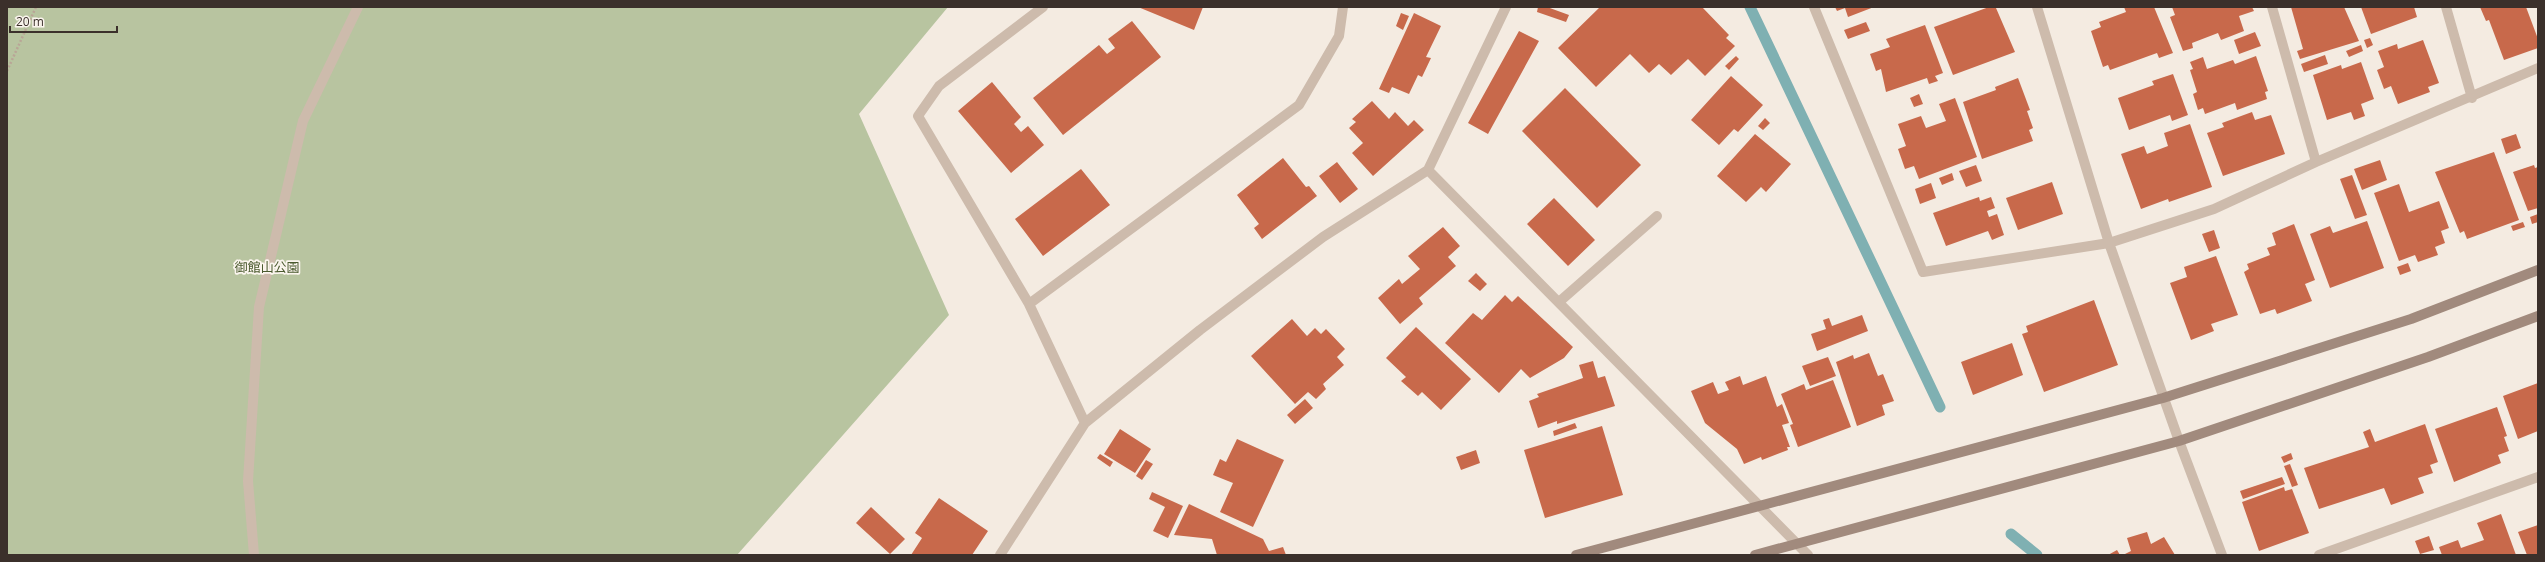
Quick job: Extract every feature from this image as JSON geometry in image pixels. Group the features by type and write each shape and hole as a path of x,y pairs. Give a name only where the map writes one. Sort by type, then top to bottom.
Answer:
{"street":[{"path":"254,555 248,481 259,308 303,121 358,7"},
{"path":"1043,7 939,86 918,116 1029,304 1085,423"},
{"path":"1029,304 1299,105 1339,36 1343,7"},
{"path":"1000,555 1085,423 1200,330 1323,237 1428,170 1506,7"},
{"path":"1814,7 1924,272 2109,243 2214,209 2316,162 2472,98 2538,68"},
{"path":"2037,7 2109,243 2178,441 2222,555"},
{"path":"2272,7 2316,162"},
{"path":"2446,7 2472,98"},
{"path":"1428,170 1761,505 1808,555"},
{"path":"1559,302 1656,216"},
{"path":"1576,555 2163,398 2411,319 2538,270"},
{"path":"1755,555 2178,441 2428,357 2538,316"},
{"path":"2319,555 2538,477"}],"path":[{"path":"7,71 36,7"}],"green space":[{"name":"御館山公園","path":"7,7 948,7 859,114 949,315 737,555 7,555"}],"building":[{"path":"1138,7 1203,7 1194,30"},
{"path":"1538,7 1547,7 1569,15 1566,22 1537,12"},
{"path":"1600,7 1702,7 1729,35 1726,38 1735,46 1705,76 1688,59 1671,75 1659,64 1649,73 1630,54 1596,87 1558,48"},
{"path":"1835,7 1874,7 1848,17 1845,8 1837,11"},
{"path":"1989,7 1996,8 2015,52 1953,75 1934,27"},
{"path":"2124,7 2154,7 2173,53 2159,58 2157,53 2110,70 2108,65 2103,67 2091,31 2101,27 2099,22 2126,12"},
{"path":"2172,7 2252,7 2254,11 2239,16 2244,31 2221,40 2218,33 2192,43 2193,48 2183,51 2170,17 2175,15"},
{"path":"2291,7 2344,7 2359,41 2300,59 2297,51 2303,49"},
{"path":"2361,7 2414,7 2417,17 2371,34"},
{"path":"2480,7 2526,7 2538,39 2538,48 2504,60 2489,20 2486,21"},
{"path":"1401,13 1409,16 1403,30 1396,26"},
{"path":"1414,13 1441,26 1426,57 1431,58 1422,77 1418,75 1409,94 1392,87 1389,93 1379,89"},
{"path":"1132,21 1161,57 1063,135 1033,98 1099,45 1107,54 1115,48 1108,39"},
{"path":"1866,22 1870,31 1848,39 1844,30"},
{"path":"1925,25 1943,73 1935,76 1938,81 1929,84 1927,78 1886,92 1881,69 1876,71 1870,54 1890,47 1886,39"},
{"path":"1519,31 1539,41 1488,134 1468,123"},
{"path":"2255,32 2261,46 2239,54 2234,40"},
{"path":"2370,38 2373,45 2367,48 2364,40"},
{"path":"2423,40 2439,83 2428,87 2430,92 2398,104 2391,86 2384,89 2377,70 2384,67 2378,51 2397,44 2398,49"},
{"path":"2361,45 2363,51 2349,57 2346,51"},
{"path":"2325,55 2328,64 2304,72 2301,64"},
{"path":"1736,56 1739,59 1729,70 1725,66"},
{"path":"2256,56 2268,91 2265,92 2267,99 2237,110 2235,103 2205,114 2203,108 2198,110 2193,94 2197,92 2190,70 2193,69 2190,62 2203,57 2207,69 2233,60 2235,64"},
{"path":"2361,62 2374,99 2361,104 2365,116 2354,120 2351,112 2327,120 2313,75 2341,65 2342,69"},
{"path":"2173,74 2188,115 2172,121 2170,115 2129,130 2118,98 2154,85 2152,81"},
{"path":"1731,76 1763,105 1738,132 1734,129 1719,145 1691,120"},
{"path":"2018,78 2030,110 2027,111 2033,128 2029,130 2033,141 1982,159 1963,102 1996,90 1995,87"},
{"path":"992,82 1021,117 1014,124 1021,132 1028,126 1044,145 1011,173 958,111"},
{"path":"1565,88 1641,165 1597,208 1522,131"},
{"path":"1919,94 1923,104 1914,107 1910,98"},
{"path":"1955,98 1977,157 1919,179 1914,166 1905,169 1898,149 1906,146 1898,124 1921,116 1926,128 1946,121 1939,104"},
{"path":"1372,101 1389,119 1395,112 1408,126 1414,120 1424,130 1373,176 1352,153 1363,143 1349,128 1356,122 1352,119"},
{"path":"2252,112 2255,120 2271,115 2285,154 2223,176 2207,133 2224,127 2222,123"},
{"path":"1765,118 1770,123 1763,130 1758,126"},
{"path":"2190,124 2212,187 2169,202 2168,199 2141,209 2121,154 2144,146 2147,154 2168,146 2164,133"},
{"path":"1755,134 1791,164 1766,192 1761,187 1746,202 1717,176"},
{"path":"2516,134 2521,148 2506,154 2501,139"},
{"path":"2494,152 2519,220 2467,239 2464,231 2460,233 2435,172"},
{"path":"1283,158 1306,187 1309,186 1317,196 1262,239 1254,228 1259,224 1237,195"},
{"path":"2380,160 2387,180 2362,190 2354,169"},
{"path":"1337,162 1358,189 1340,203 1319,176"},
{"path":"1976,165 1982,181 1966,187 1959,171"},
{"path":"2534,165 2535,168 2538,167 2538,208 2528,211 2513,172"},
{"path":"1081,169 1110,205 1043,256 1015,219"},
{"path":"1952,173 1954,180 1942,185 1939,178"},
{"path":"2352,175 2367,215 2355,219 2340,179"},
{"path":"2052,182 2063,214 2018,230 2006,198"},
{"path":"1931,183 1936,198 1920,204 1915,189"},
{"path":"2399,184 2409,212 2439,201 2449,228 2441,231 2445,243 2435,247 2438,255 2418,262 2415,255 2399,261 2374,193"},
{"path":"1979,197 1980,201 1991,197 1995,208 1987,211 1989,217 1997,214 2004,235 1992,240 1988,231 1946,246 1933,213"},
{"path":"1554,198 1595,240 1568,266 1527,224"},
{"path":"2538,214 2538,222 2532,224 2530,217"},
{"path":"2367,221 2384,268 2330,288 2310,234 2330,226 2333,233"},
{"path":"2523,222 2525,227 2513,231 2511,226"},
{"path":"2294,224 2315,280 2305,284 2312,301 2277,314 2275,309 2260,314 2244,272 2249,269 2247,264 2270,255 2267,248 2276,245 2272,233"},
{"path":"1443,227 1460,246 1448,257 1456,266 1419,298 1423,304 1400,324 1378,298 1399,279 1402,284 1420,269 1408,256"},
{"path":"2214,230 2220,248 2209,252 2202,234"},
{"path":"2216,256 2238,315 2211,324 2214,331 2191,340 2170,283 2187,277 2184,267"},
{"path":"2408,263 2411,271 2400,275 2397,267"},
{"path":"1476,273 1487,284 1480,291 1468,281"},
{"path":"1505,295 1512,302 1518,296 1573,347 1564,358 1530,378 1521,369 1499,393 1445,343 1473,313 1482,320"},
{"path":"2094,300 2118,365 2044,392 2022,334 2028,332 2026,326"},
{"path":"1862,315 1868,331 1817,351 1811,334 1826,329 1823,320 1829,318 1832,326"},
{"path":"1292,319 1307,336 1315,328 1321,334 1326,329 1345,349 1337,357 1344,365 1323,384 1326,389 1316,399 1308,392 1295,404 1251,356"},
{"path":"1416,327 1471,379 1441,410 1422,392 1418,396 1401,381 1406,377 1386,358"},
{"path":"2012,343 2023,375 1973,395 1961,362"},
{"path":"1869,353 1878,376 1883,374 1894,401 1882,405 1885,415 1857,426 1836,362 1853,355 1854,359"},
{"path":"1828,357 1836,376 1810,386 1802,366"},
{"path":"1593,361 1598,378 1605,376 1615,406 1557,424 1557,421 1538,428 1529,401 1539,397 1537,394 1583,378 1579,365"},
{"path":"1740,376 1743,385 1766,376 1777,407 1782,404 1789,423 1782,425 1790,447 1787,447 1788,450 1762,460 1761,457 1744,464 1737,449 1705,423 1691,391 1713,382 1718,394 1729,390 1725,382"},
{"path":"1833,380 1851,427 1798,447 1790,425 1793,424 1781,394 1804,384 1806,390"},
{"path":"2538,383 2538,431 2518,439 2503,396"},
{"path":"1305,399 1313,408 1295,424 1287,415"},
{"path":"2497,407 2507,436 2504,437 2509,451 2498,455 2501,463 2454,482 2435,429"},
{"path":"1575,423 1577,428 1554,436 1553,431"},
{"path":"2425,424 2438,462 2430,465 2433,473 2418,478 2424,493 2391,505 2384,488 2319,509 2304,468 2369,447 2363,432 2370,429 2375,442"},
{"path":"1602,426 1623,495 1545,518 1524,450"},
{"path":"1120,429 1151,449 1135,473 1104,454"},
{"path":"1237,439 1284,460 1253,527 1220,512 1233,483 1213,475 1220,459 1226,462"},
{"path":"1476,450 1480,463 1461,470 1456,457"},
{"path":"2291,453 2293,459 2284,463 2281,457"},
{"path":"1100,454 1113,462 1110,467 1097,458"},
{"path":"1146,460 1153,464 1142,480 1136,476"},
{"path":"2290,464 2298,485 2292,487 2284,466"},
{"path":"2282,477 2285,484 2243,499 2240,491"},
{"path":"2284,487 2285,491 2292,489 2309,533 2259,551 2242,502"},
{"path":"1152,492 1183,506 1168,538 1153,531 1165,507 1149,499"},
{"path":"939,498 988,531 972,555 911,555 922,538 915,533"},
{"path":"1189,504 1263,539 1269,551 1283,547 1286,555 1217,555 1212,539 1174,535"},
{"path":"871,507 905,539 890,554 856,523"},
{"path":"2501,514 2516,555 2442,555 2439,547 2458,540 2461,548 2484,540 2477,523"},
{"path":"2538,525 2538,555 2527,555 2518,532"},
{"path":"2147,532 2151,544 2164,537 2175,555 2123,555 2131,551 2127,538"},
{"path":"2429,536 2434,550 2420,554 2415,541"},
{"path":"2117,550 2120,555 2108,555"}],"waterway":[{"path":"1750,7 1940,407"},
{"path":"2011,534 2037,555"}]}
